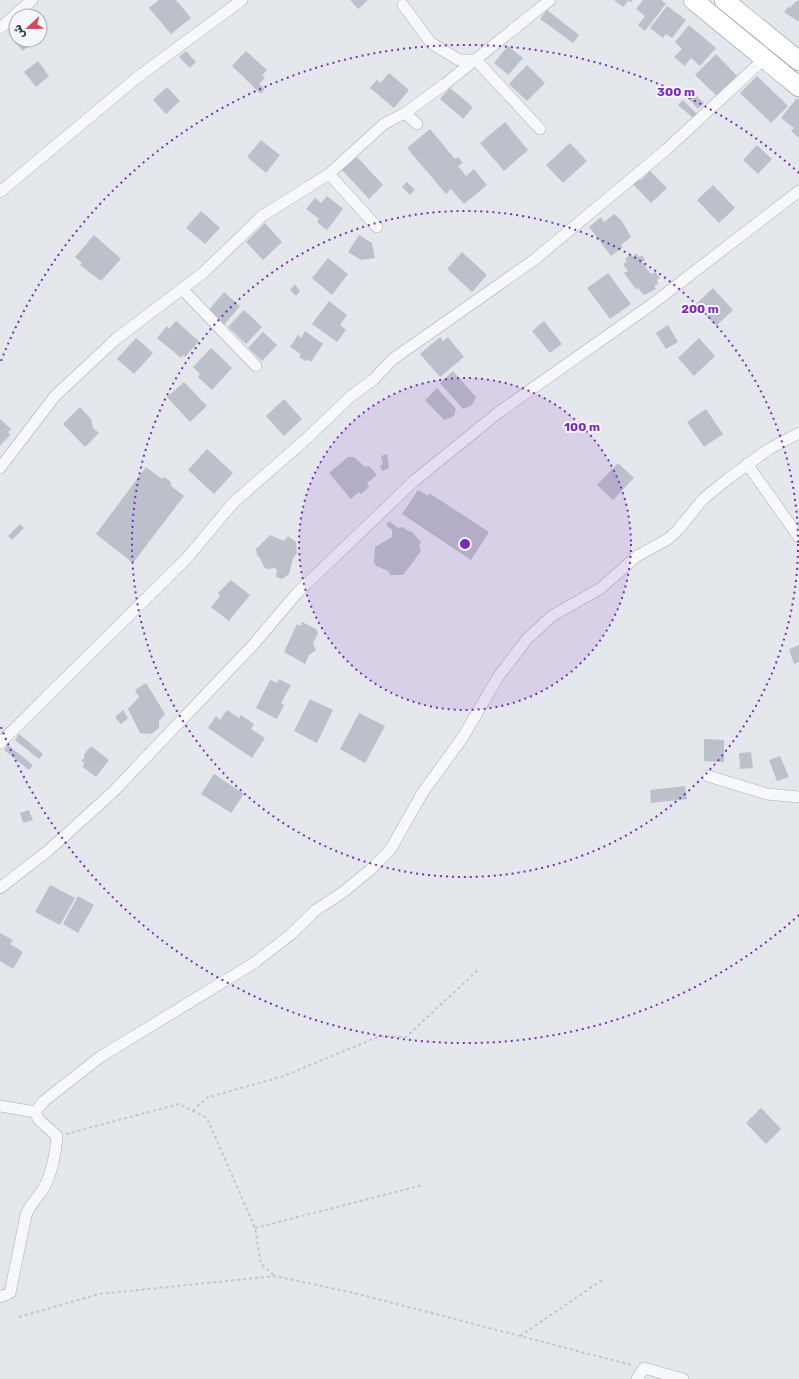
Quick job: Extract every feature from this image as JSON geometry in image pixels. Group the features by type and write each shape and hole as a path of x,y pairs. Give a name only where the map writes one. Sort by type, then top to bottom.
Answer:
{"highway":[{"path":"693,0 799,87"},
{"path":"724,0 799,61"}],"street":[{"path":"0,28 32,0"},
{"path":"0,192 139,76 242,0"},
{"path":"0,468 55,396 116,339 183,290 203,273 262,216 329,174 384,124 405,113 476,60 550,0"},
{"path":"403,6 431,43 459,60 476,60 540,129"},
{"path":"0,743 187,558 233,502 304,441 340,406 373,380 393,359 534,260 667,149 765,58"},
{"path":"405,113 417,124"},
{"path":"329,174 377,227"},
{"path":"0,888 49,850 113,792 253,645 297,593 414,480 499,412 650,305 799,192"},
{"path":"183,290 256,366"},
{"path":"35,1112 44,1101 100,1057 254,962 290,935 316,910 342,893 370,870 390,850 424,792 462,737 498,677 527,639 552,616 601,588 637,556 668,538 678,530 703,500 747,464 799,433"},
{"path":"747,464 799,537"},
{"path":"708,776 767,794 799,796"},
{"path":"0,1106 35,1112"},
{"path":"0,1297 10,1292 26,1215 48,1179 55,1158 57,1136 39,1120 35,1112"},
{"path":"637,1379 644,1368 683,1379"}],"path":[{"path":"193,1111 206,1098 284,1076 380,1036 406,1037 479,969"},
{"path":"57,1136 179,1104 207,1118 255,1228 261,1264 275,1276"},
{"path":"255,1228 423,1185"},
{"path":"19,1317 99,1294 275,1276 354,1293 644,1368"},
{"path":"520,1336 602,1280"}],"building":[{"path":"159,0 176,0 191,18 171,34 149,8"},
{"path":"350,0 368,0 358,9"},
{"path":"614,0 633,0 631,2 628,1 623,7"},
{"path":"643,0 661,0 666,4 645,31 638,25 645,16 636,9"},
{"path":"799,0 799,22 784,12 788,7 790,8"},
{"path":"667,6 686,20 672,38 666,34 663,38 650,28"},
{"path":"547,10 579,35 573,43 540,19"},
{"path":"689,25 716,48 700,66 691,58 685,66 674,57 682,49 675,42"},
{"path":"508,46 523,58 508,75 494,63"},
{"path":"186,51 196,62 190,68 179,57"},
{"path":"246,51 267,70 262,75 265,78 259,84 265,89 261,94 232,66"},
{"path":"716,54 738,77 718,97 695,75"},
{"path":"38,61 49,76 36,87 24,72"},
{"path":"527,65 545,83 527,101 509,84"},
{"path":"389,73 409,90 394,108 370,88 377,80 380,83"},
{"path":"757,76 788,106 771,123 740,93"},
{"path":"167,87 180,101 166,114 153,100"},
{"path":"450,88 473,107 463,119 440,99"},
{"path":"692,92 704,103 698,109 687,97"},
{"path":"797,98 799,100 799,138 791,131 794,128 781,118"},
{"path":"683,100 697,114 693,118 678,105"},
{"path":"505,122 528,150 504,171 480,143"},
{"path":"430,129 455,159 458,157 463,163 458,166 466,176 474,169 487,185 464,204 451,189 446,194 407,148"},
{"path":"261,140 280,155 266,173 247,157"},
{"path":"570,143 587,161 563,183 546,165"},
{"path":"757,145 772,159 758,174 743,160"},
{"path":"357,157 383,185 369,199 342,170"},
{"path":"650,171 667,188 651,203 633,184 638,179 641,180"},
{"path":"407,182 415,190 410,195 402,187"},
{"path":"713,185 735,208 719,223 697,200"},
{"path":"327,196 343,209 327,230 317,222 319,219 306,209 315,198 321,203"},
{"path":"201,211 220,228 205,244 186,228"},
{"path":"614,214 622,221 631,237 621,245 623,247 611,256 589,227 601,217 604,222"},
{"path":"265,223 282,242 263,260 246,242"},
{"path":"94,235 121,259 101,281 80,265 82,263 75,257"},
{"path":"359,235 372,243 375,258 361,260 348,252"},
{"path":"462,252 487,275 472,292 447,269"},
{"path":"636,253 639,257 642,255 645,260 642,262 651,274 655,272 660,278 657,280 658,284 654,286 656,289 644,295 638,288 636,289 624,273 628,271 623,264 627,262 625,259 631,254 633,257"},
{"path":"328,258 348,274 332,295 312,278"},
{"path":"608,273 631,304 610,319 587,288"},
{"path":"295,284 300,291 296,296 290,290"},
{"path":"713,288 733,310 716,326 696,304"},
{"path":"224,292 240,306 224,325 208,311"},
{"path":"329,301 347,315 340,325 346,330 337,342 312,324"},
{"path":"244,310 262,327 246,344 228,327"},
{"path":"176,321 199,341 185,357 183,355 181,358 157,338 167,326 169,329"},
{"path":"544,321 562,344 550,353 532,331"},
{"path":"668,325 678,342 666,349 656,333"},
{"path":"305,331 323,344 311,362 307,359 306,361 299,357 301,354 290,347 298,335 301,338"},
{"path":"263,332 277,345 262,361 248,348"},
{"path":"440,337 443,341 448,337 464,357 440,377 420,354"},
{"path":"136,338 153,353 134,374 117,359"},
{"path":"699,338 715,356 694,376 678,358"},
{"path":"211,348 232,368 212,390 198,377 200,374 193,367"},
{"path":"453,371 476,397 472,405 463,409 440,383"},
{"path":"184,382 207,406 190,422 167,397"},
{"path":"437,388 456,409 454,416 444,420 425,400"},
{"path":"284,399 302,419 284,436 266,416"},
{"path":"80,407 91,419 93,428 99,433 85,447 63,424"},
{"path":"706,409 723,434 704,447 687,422"},
{"path":"0,419 11,429 8,432 10,435 0,446"},
{"path":"207,449 233,473 214,494 188,470"},
{"path":"387,454 389,468 382,471 380,466 383,464 381,456"},
{"path":"348,457 354,457 365,467 369,466 377,475 367,483 369,487 361,494 359,492 351,499 329,473"},
{"path":"618,463 634,478 613,500 597,485"},
{"path":"146,467 162,479 164,477 171,482 171,486 184,496 133,563 96,534"},
{"path":"418,490 427,495 425,501 429,493 489,532 471,560 402,514"},
{"path":"389,521 398,528 403,527 412,532 421,542 419,546 421,551 403,575 390,575 388,571 376,566 374,562 375,547 392,537 392,530 386,525"},
{"path":"20,524 24,528 12,540 8,536"},
{"path":"270,535 284,541 288,536 296,542 297,553 293,558 289,574 282,579 276,577 277,570 275,568 268,569 264,567 257,555 256,549"},
{"path":"231,580 250,595 229,621 211,607 220,596 218,593"},
{"path":"302,622 316,629 318,633 313,643 316,650 309,655 305,664 284,652 297,624 301,626"},
{"path":"799,645 799,662 794,664 789,649"},
{"path":"279,679 291,685 281,703 284,705 277,719 256,708 270,680 277,683"},
{"path":"146,683 165,714 159,721 159,728 151,734 140,733 128,709 139,697 135,690"},
{"path":"310,699 333,710 317,743 294,731"},
{"path":"123,710 128,718 121,724 115,717"},
{"path":"227,710 239,718 241,715 254,724 251,729 265,738 252,758 208,728 216,716 220,720"},
{"path":"359,713 385,726 365,763 340,749"},
{"path":"19,734 43,754 39,759 15,740"},
{"path":"704,739 724,740 724,762 704,761"},
{"path":"8,745 33,765 29,770 4,750"},
{"path":"91,746 109,760 96,777 83,767 84,763 81,760 84,759 84,754"},
{"path":"751,752 753,768 740,769 739,753"},
{"path":"780,756 789,777 777,781 769,760"},
{"path":"214,774 244,794 231,813 201,794"},
{"path":"685,786 687,799 651,803 650,790"},
{"path":"29,810 33,820 23,823 20,813"},
{"path":"50,885 75,898 60,925 35,912"},
{"path":"78,896 94,905 78,933 63,924"},
{"path":"0,933 13,940 10,944 23,952 13,969 0,961"},
{"path":"761,1108 781,1129 766,1144 746,1123"}]}
